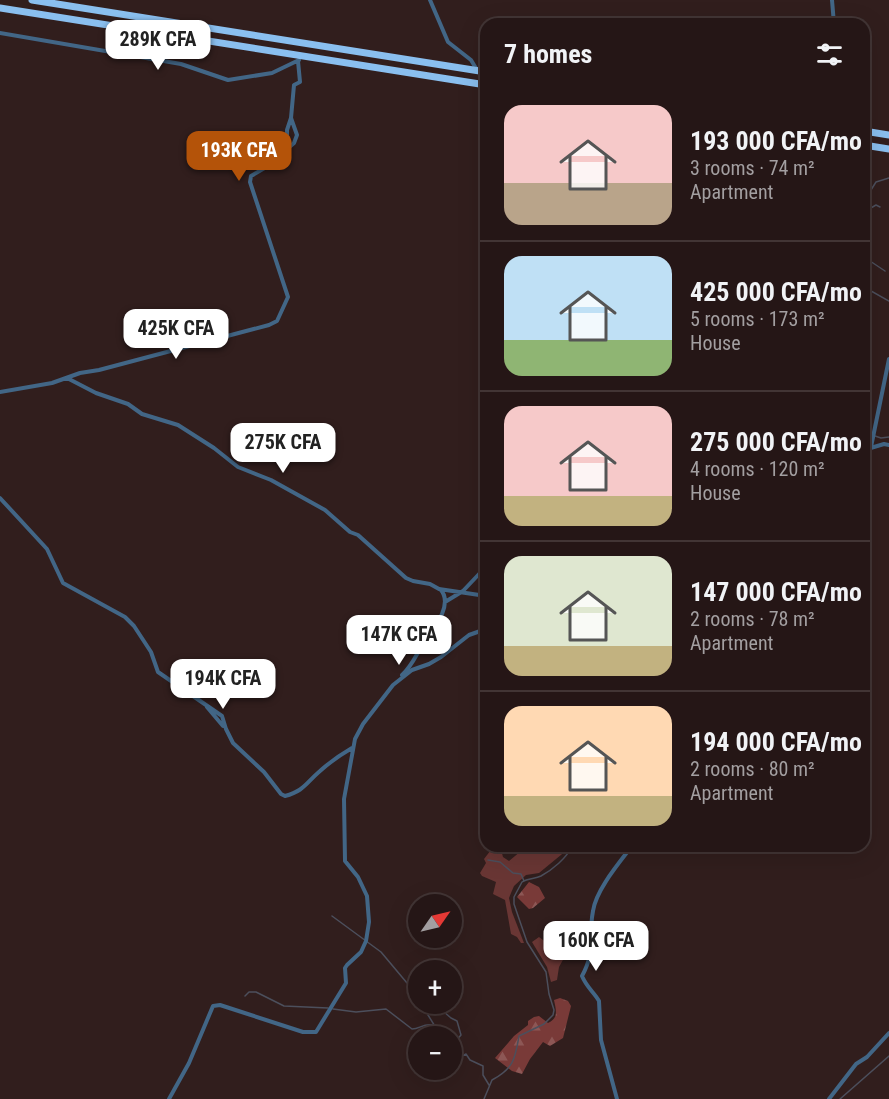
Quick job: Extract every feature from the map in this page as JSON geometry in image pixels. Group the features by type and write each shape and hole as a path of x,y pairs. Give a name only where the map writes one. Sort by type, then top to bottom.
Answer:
{"highway":[{"path":"32,0 478,70"},
{"path":"0,8 480,84"},
{"path":"870,133 889,135"},
{"path":"870,146 889,149"}],"street":[{"path":"430,0 448,42 471,60 478,70"},
{"path":"433,6 436,0"},
{"path":"832,0 834,18"},
{"path":"0,33 181,64 228,80 272,73 306,57"},
{"path":"287,149 286,130 291,118 294,85 300,82 298,61"},
{"path":"0,392 52,383 277,321 288,297 250,182 251,176 268,166 294,143 297,135 291,118"},
{"path":"889,359 871,447 889,445"},
{"path":"66,378 104,397 128,404 142,414 178,425 214,448 237,467 271,480 325,510 406,578 430,584 445,596 434,631 411,666 363,724 352,747 352,760 344,800 345,861 358,877 367,896 369,922 366,941 361,952 345,968 346,983 316,1032 303,1032 220,1005 213,1006 189,1063 170,1099"},
{"path":"0,498 47,549 63,583 125,617 152,652 158,672 222,716 233,743 264,772 281,794 285,796 296,793 307,786 318,772 352,747"},
{"path":"445,602 463,591 480,571"},
{"path":"439,589 480,595"},
{"path":"393,685 412,670 429,664 469,635 480,631"},
{"path":"617,1099 601,1040 599,1001 582,976 590,959 593,908 604,886 628,852"},
{"path":"829,1099 856,1064 867,1057 889,1033"}],"shaded area":[{"path":"489,852 502,852 503,857 509,861 520,852 527,854 530,852 565,852 539,873 526,875 514,886 509,898 524,943 511,934 505,900 493,894 496,882 480,873 486,863 484,859"},
{"path":"539,937 547,943 556,942 564,958 559,967 557,980 551,982 547,967 532,942"}],"green space":[{"path":"529,882 539,887 545,898 529,909 517,897"},
{"path":"560,998 568,1001 571,1006 563,1038 550,1046 543,1042 522,1074 512,1071 495,1058 534,1017 539,1016 548,1023 554,1019 556,1013 554,1000"}],"waterway":[{"path":"870,192 876,182 889,178"},
{"path":"870,208 876,205 880,207"},
{"path":"870,261 885,271"},
{"path":"870,290 889,301"},
{"path":"875,436 889,437"},
{"path":"484,1099 492,1080 505,1071 512,1062 519,1036 544,1024 553,1015 546,972 527,942 514,904 514,897 522,882 539,877 550,870 568,852"},
{"path":"488,860 500,862 513,873 521,874 524,881"},
{"path":"332,916 381,952 408,984"},
{"path":"245,996 249,992 256,992 284,1006 328,1008"},
{"path":"333,1009 356,1012 386,1009 412,1029 433,1025"},
{"path":"446,1014 457,1021 461,1035 455,1042 455,1054 460,1057 466,1054 470,1060 483,1066 483,1075 489,1085"},
{"path":"428,1015 435,1026"},
{"path":"840,1099 889,1056"}]}
